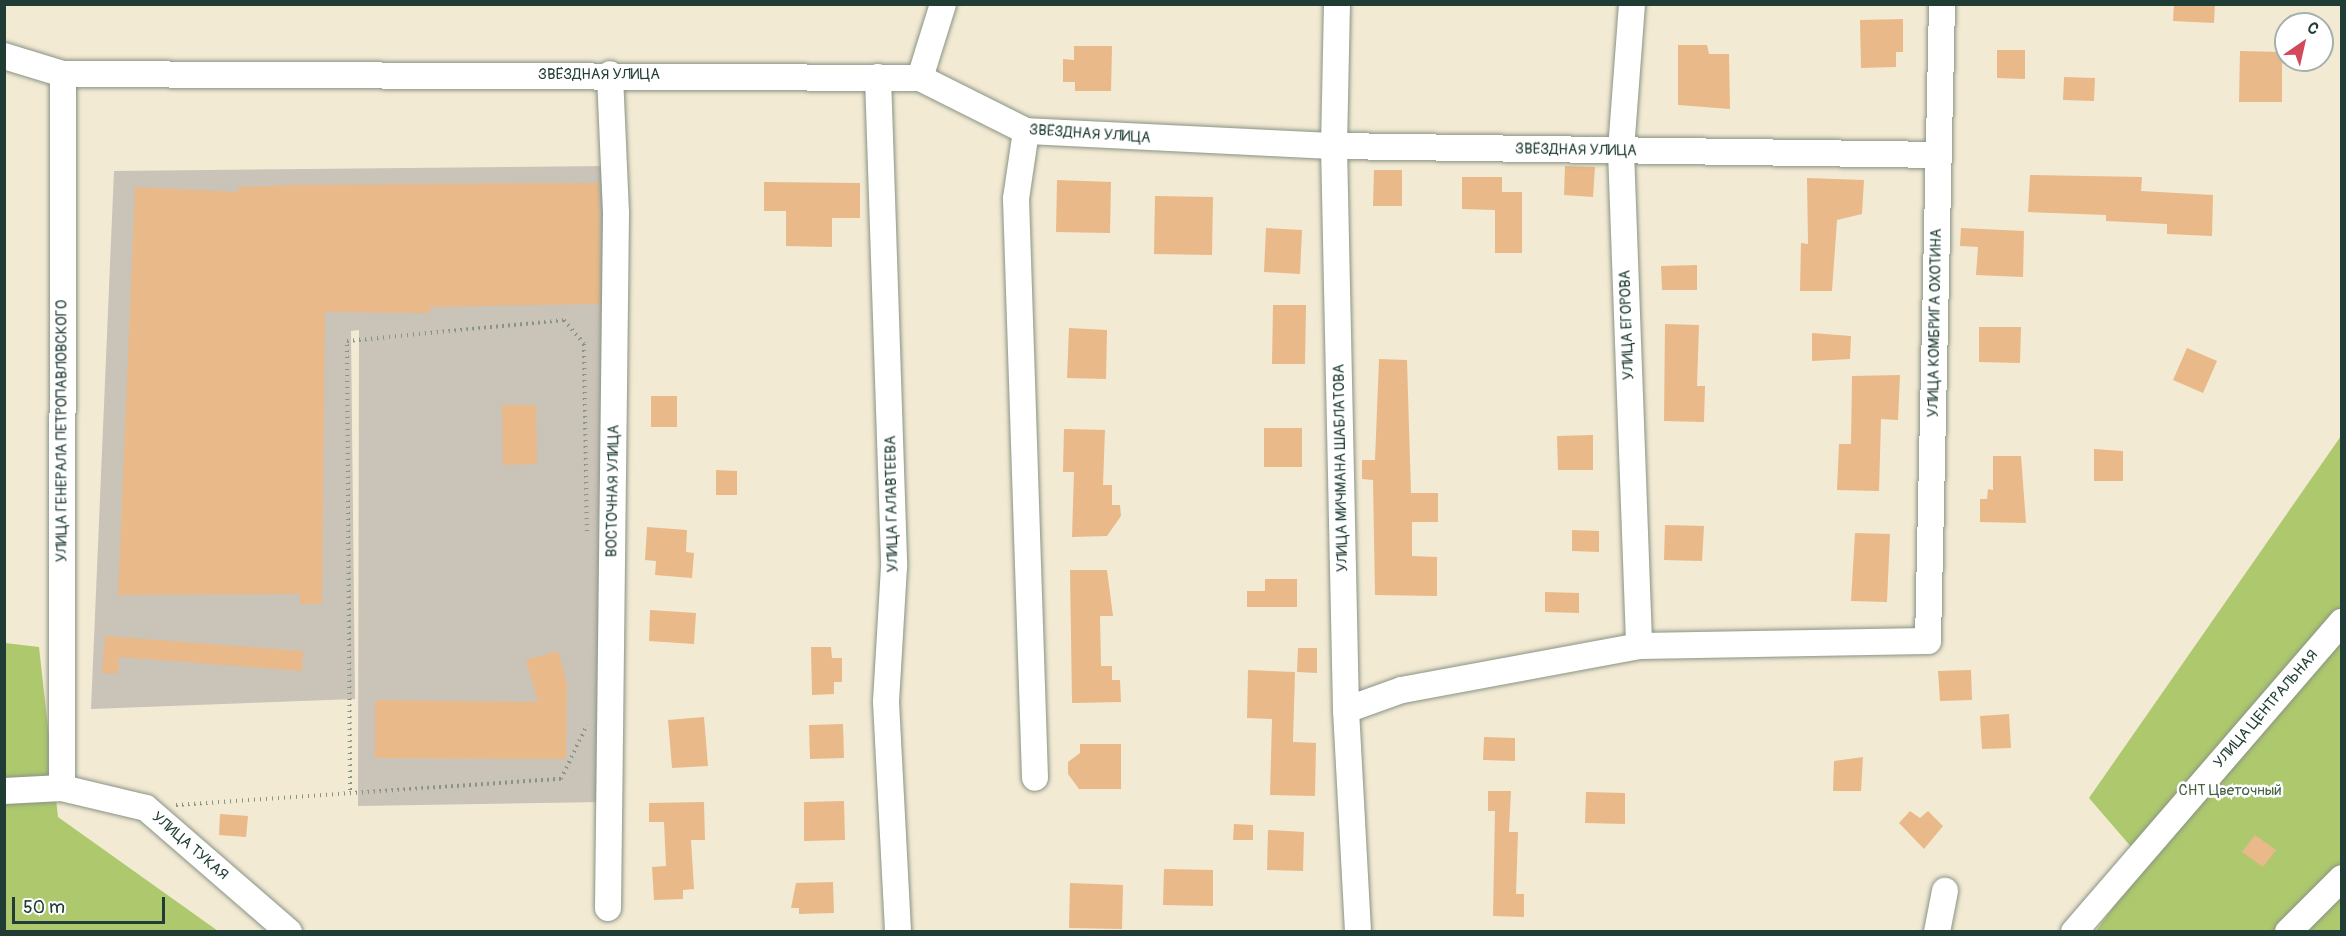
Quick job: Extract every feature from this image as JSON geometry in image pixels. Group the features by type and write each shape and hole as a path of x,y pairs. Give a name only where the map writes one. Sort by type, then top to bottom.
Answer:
{"street":[{"path":"920,78 943,4"},
{"name":"УЛИЦА МИЧМАНА ШАБЛАТОВА","path":"1337,4 1334,147 1346,710 1358,932"},
{"name":"УЛИЦА ЕГОРОВА","path":"1632,4 1621,151 1639,646"},
{"name":"УЛИЦА КОМБРИГА ОХОТИНА","path":"1639,646 1928,641 1942,4"},
{"name":"ЗВЁЗДНАЯ УЛИЦА","path":"4,56 63,74 610,74 920,78 1026,131 1334,147 1939,155"},
{"name":"УЛИЦА ГЕНЕРАЛА ПЕТРОПАВЛОВСКОГО","path":"62,788 63,74"},
{"name":"ВОСТОЧНАЯ УЛИЦА","path":"608,908 616,213 610,74"},
{"name":"УЛИЦА ГАЛАВТЕЕВА","path":"878,77 894,567 886,702 898,932"},
{"path":"1026,131 1016,199 1035,778"},
{"name":"УЛИЦА ЦЕНТРАЛЬНАЯ","path":"2074,932 2342,622"},
{"path":"1346,710 1401,690 1639,646"},
{"name":"УЛИЦА ТУКАЯ","path":"4,791 62,788 146,808 289,932"},
{"path":"2288,932 2342,878"},
{"path":"1937,932 1945,891"}],"path":[{"path":"350,790 347,341 564,321 584,344 588,542"},
{"path":"146,808 350,790 561,779 589,712"}],"shaded area":[{"path":"606,166 602,802 358,806 359,330 351,331 355,699 91,709 114,171"}],"green space":[{"name":"СНТ Цветочный","path":"2341,436 2341,931 2096,931 2145,863 2089,798"},
{"path":"5,643 39,647 58,817 218,931 5,932"}],"building":[{"path":"2174,4 2215,4 2214,23 2173,21"},
{"path":"1903,19 1903,52 1896,52 1896,67 1861,68 1860,20"},
{"path":"1678,45 1707,45 1709,54 1729,54 1730,109 1678,105"},
{"path":"1074,46 1112,46 1111,91 1075,91 1075,82 1063,82 1063,59 1074,60"},
{"path":"1997,50 2025,50 2025,79 1997,78"},
{"path":"2240,51 2274,52 2274,72 2282,72 2282,102 2239,102"},
{"path":"2064,77 2095,78 2094,101 2063,100"},
{"path":"1565,166 1595,167 1593,197 1564,195"},
{"path":"1374,170 1402,170 1402,206 1373,206"},
{"path":"2030,175 2142,177 2141,191 2213,195 2212,236 2167,234 2167,224 2106,221 2106,215 2028,212"},
{"path":"1462,177 1502,177 1502,192 1522,192 1522,253 1495,253 1495,210 1462,209"},
{"path":"1807,178 1864,180 1862,214 1837,220 1832,291 1800,291 1801,243 1808,244"},
{"path":"1057,180 1111,182 1110,233 1056,232"},
{"path":"764,182 860,183 860,218 832,218 832,247 786,246 786,211 764,211"},
{"path":"599,183 600,304 430,307 430,313 325,312 322,604 300,604 300,594 118,595 135,187 238,192 238,187 290,185"},
{"path":"1155,196 1213,197 1212,255 1154,254"},
{"path":"1266,228 1302,230 1300,274 1264,272"},
{"path":"1961,228 2024,231 2023,277 1976,275 1978,247 1960,246"},
{"path":"1697,265 1697,290 1662,290 1661,266"},
{"path":"1273,305 1306,305 1305,364 1272,364"},
{"path":"1665,324 1699,325 1697,386 1705,386 1704,422 1664,421"},
{"path":"1979,327 2021,327 2020,363 1979,362"},
{"path":"1069,328 1107,330 1106,379 1067,378"},
{"path":"1812,333 1851,336 1850,359 1812,361"},
{"path":"2187,348 2217,361 2203,393 2173,380"},
{"path":"1379,359 1407,360 1411,493 1438,493 1438,522 1412,522 1412,556 1437,557 1437,596 1375,595 1373,480 1362,479 1362,460 1375,460"},
{"path":"1900,375 1898,420 1881,419 1879,491 1837,490 1839,444 1851,444 1852,376"},
{"path":"651,396 677,396 677,427 651,427"},
{"path":"502,405 536,405 537,464 503,465"},
{"path":"1264,428 1302,428 1302,467 1264,467"},
{"path":"1064,429 1105,430 1103,485 1112,485 1112,505 1120,505 1121,516 1107,536 1072,537 1074,472 1063,472"},
{"path":"1593,435 1593,470 1558,470 1557,436"},
{"path":"2094,449 2123,451 2123,481 2094,481"},
{"path":"1993,456 2021,456 2026,523 1980,522 1980,499 1987,499 1988,489 1993,490"},
{"path":"716,470 737,471 737,495 716,495"},
{"path":"1665,525 1704,526 1702,561 1664,560"},
{"path":"647,527 687,530 686,552 694,553 692,578 655,575 656,561 645,560"},
{"path":"1572,530 1599,531 1599,552 1572,551"},
{"path":"1855,533 1890,534 1887,602 1851,601"},
{"path":"1070,570 1107,570 1113,616 1100,616 1101,666 1112,666 1112,680 1120,680 1121,702 1072,703"},
{"path":"1265,579 1297,579 1297,607 1247,607 1247,591 1265,591"},
{"path":"1545,592 1579,593 1579,613 1545,612"},
{"path":"650,610 696,613 694,644 649,641"},
{"path":"105,636 303,651 302,671 119,657 118,674 102,673"},
{"path":"811,647 831,647 832,658 842,658 842,682 834,682 834,694 812,695"},
{"path":"1298,648 1317,648 1317,673 1297,672"},
{"path":"558,651 567,683 566,759 375,758 375,700 538,702 526,660"},
{"path":"1248,670 1295,672 1293,742 1316,743 1315,796 1270,795 1272,719 1247,718"},
{"path":"1971,670 1972,700 1940,701 1938,671"},
{"path":"2009,714 2011,748 1982,749 1980,716"},
{"path":"704,717 708,766 672,768 668,720"},
{"path":"843,724 844,758 810,759 809,725"},
{"path":"1484,737 1515,738 1515,761 1483,760"},
{"path":"1080,744 1121,744 1121,789 1079,789 1068,774 1068,762 1080,753"},
{"path":"1863,757 1861,791 1833,791 1834,761"},
{"path":"1488,791 1511,791 1509,832 1518,832 1516,894 1524,894 1524,917 1493,916 1495,811 1488,811"},
{"path":"1586,792 1625,793 1625,824 1585,823"},
{"path":"844,801 845,840 804,841 804,802"},
{"path":"704,802 705,840 691,840 694,889 683,890 683,899 654,900 652,867 666,866 664,822 649,822 649,803"},
{"path":"1910,811 1920,818 1928,811 1943,826 1924,849 1899,823"},
{"path":"220,814 248,816 246,837 219,835"},
{"path":"1234,824 1253,825 1253,840 1233,840"},
{"path":"1268,830 1304,832 1303,871 1267,870"},
{"path":"2255,835 2276,850 2263,867 2242,852"},
{"path":"1164,869 1213,870 1213,906 1163,905"},
{"path":"833,882 834,913 799,914 799,908 791,908 796,883"},
{"path":"1070,883 1123,885 1122,929 1069,928"}]}
